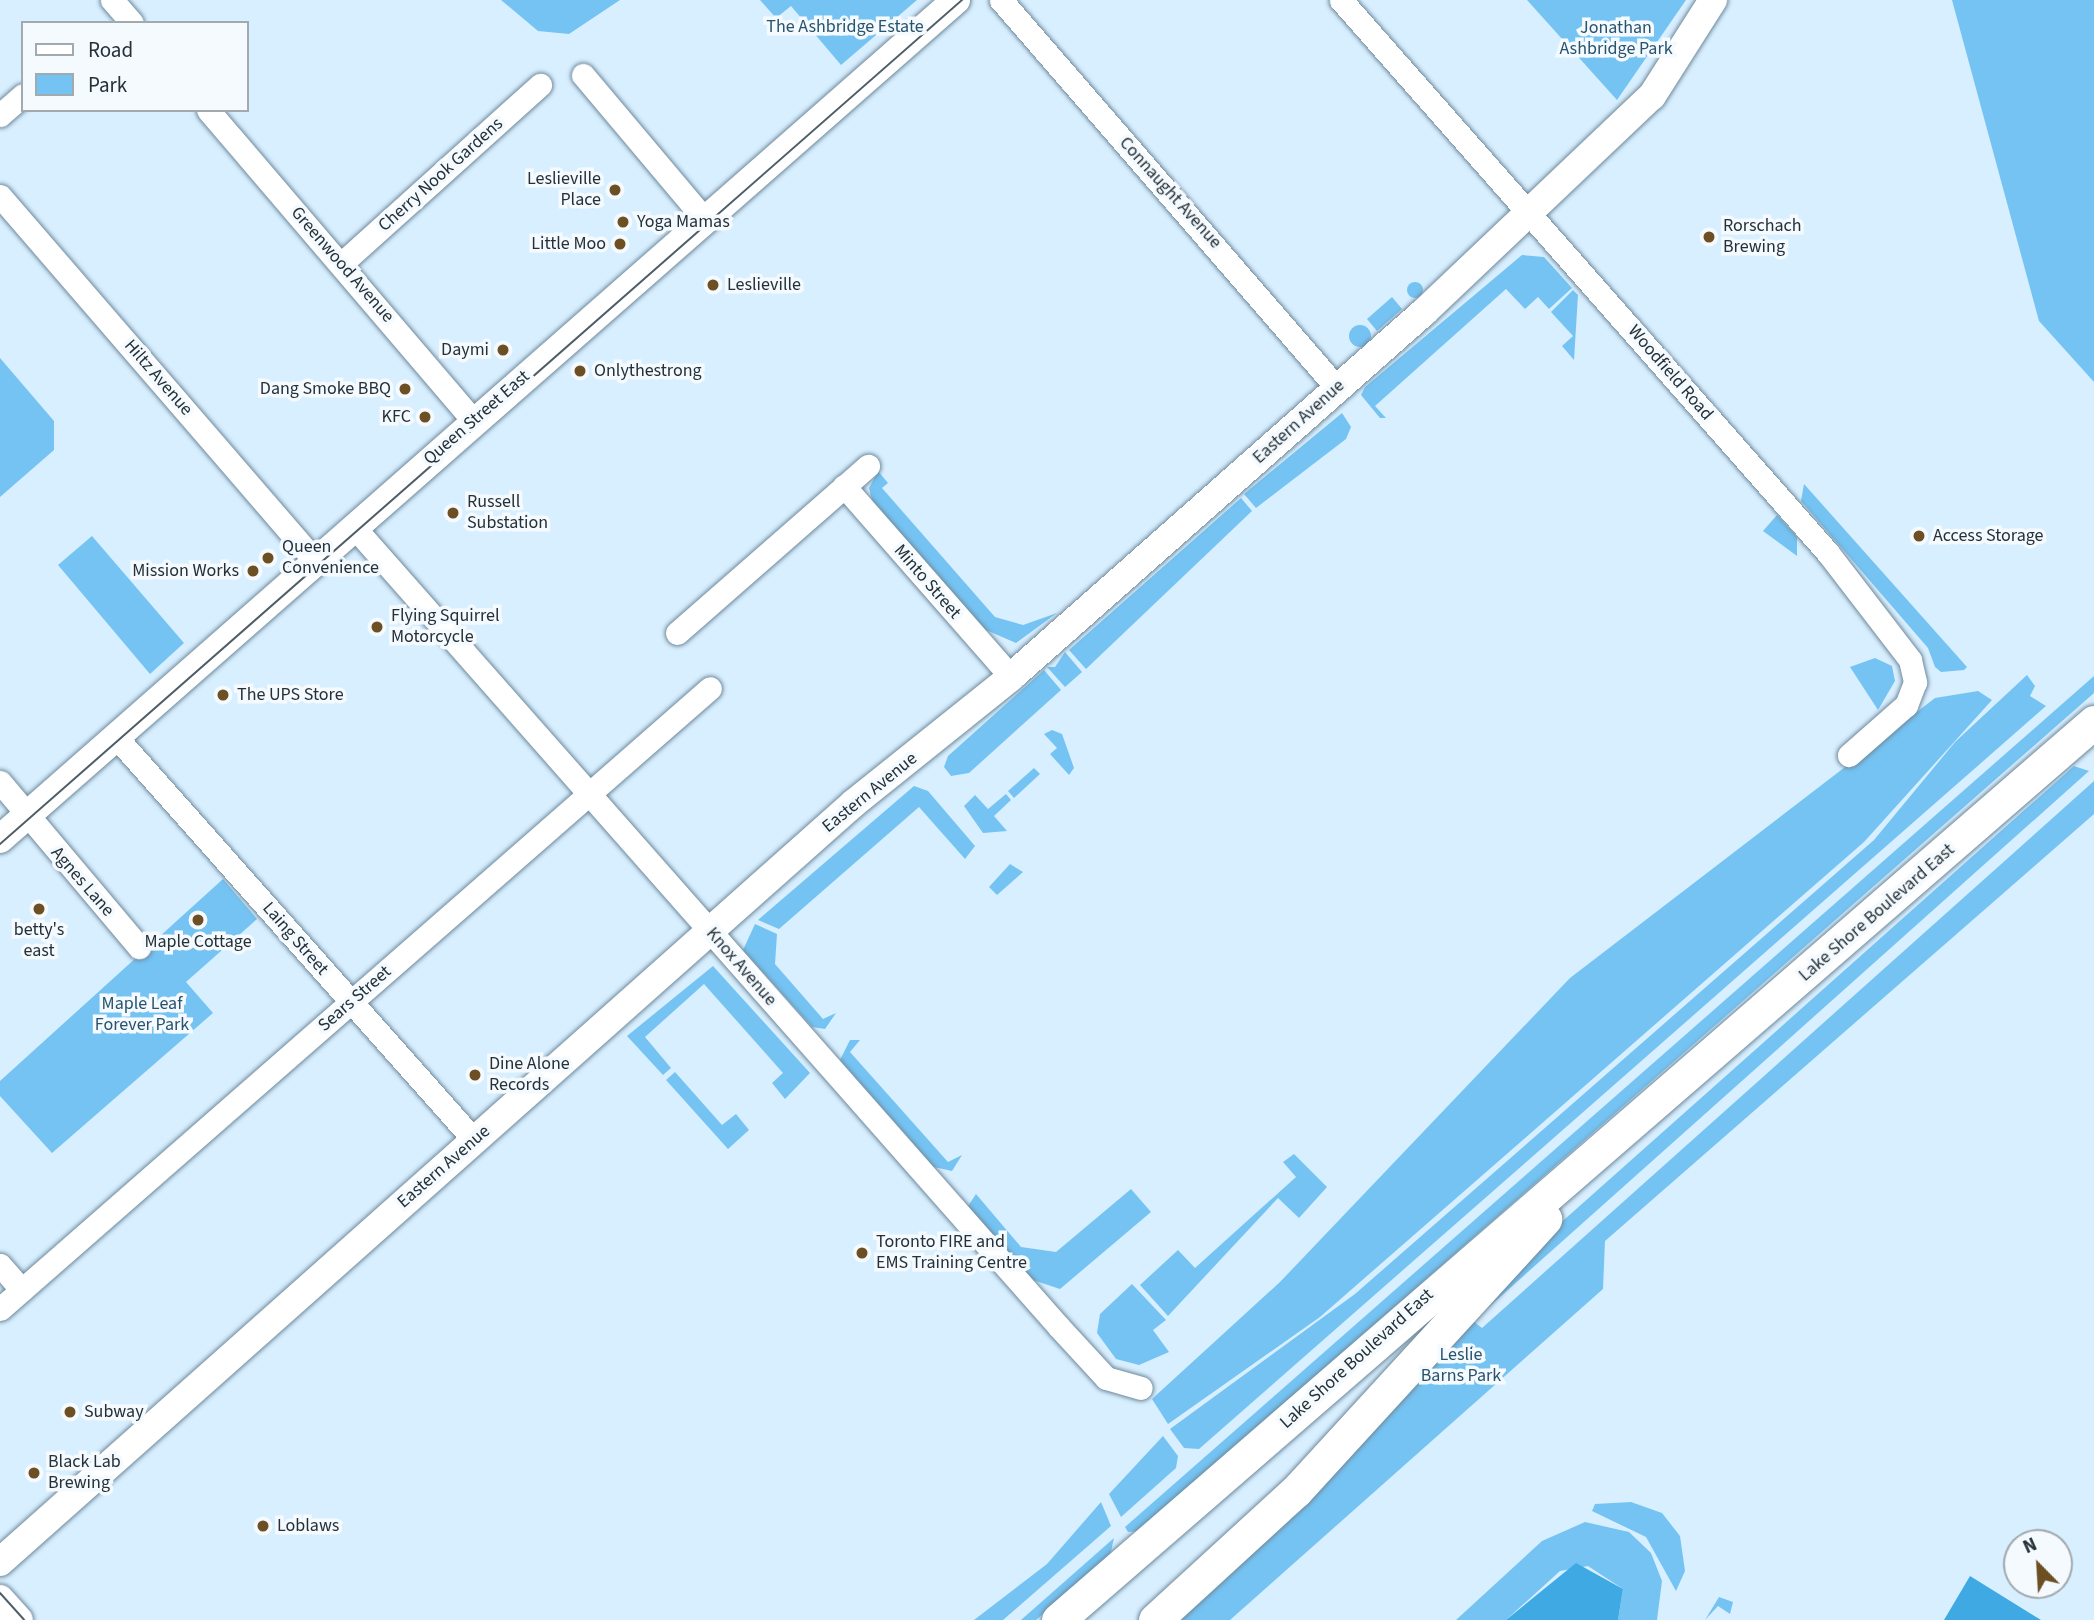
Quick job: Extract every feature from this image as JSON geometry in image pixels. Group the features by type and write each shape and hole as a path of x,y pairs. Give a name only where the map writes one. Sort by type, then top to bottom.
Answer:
{"highway":[{"name":"Lake Shore Boulevard East","path":"1058,1620 1491,1239 1660,1103 2094,722"},
{"name":"Lake Shore Boulevard East","path":"1155,1620 1296,1491 1507,1257 1660,1103"}],"main road":[{"name":"Queen Street East","path":"0,839 956,0"},
{"name":"Eastern Avenue","path":"0,1562 710,932 1011,677 1337,388 1652,96 1713,0"},
{"path":"0,1599 19,1620"}],"street":[{"name":"Connaught Avenue","path":"1001,0 1337,388"},
{"name":"Woodfield Road","path":"1341,0 1860,590 1910,660 1915,682 1906,705 1849,755"},
{"path":"583,75 705,219"},
{"name":"Cherry Nook Gardens","path":"341,264 540,85"},
{"path":"0,115 21,97"},
{"name":"Greenwood Avenue","path":"210,112 474,421"},
{"name":"Hiltz Avenue","path":"0,196 315,561"},
{"path":"677,633 867,466"},
{"name":"Minto Street","path":"844,486 1011,677"},
{"name":"Knox Avenue","path":"354,527 1106,1378 1141,1388"},
{"name":"Sears Street","path":"0,1308 710,688"},
{"name":"Laing Street","path":"116,737 474,1140"},
{"name":"Agnes Lane","path":"0,782 139,947"},
{"path":"0,1265 22,1290"}],"green space":[{"path":"501,0 620,0 569,34 538,31"},
{"name":"The Ashbridge Estate","path":"760,0 917,0 841,65 791,6 776,18"},
{"name":"Jonathan Ashbridge Park","path":"1527,0 1686,0 1617,100"},
{"path":"1952,0 2094,0 2094,382 2039,321"},
{"path":"1522,255 1544,257 1572,288 1549,309 1538,297 1525,309 1506,289 1375,406 1386,418 1380,418 1361,395 1365,387"},
{"path":"1412,282 1418,282 1423,290 1421,296 1412,298 1407,293 1407,287"},
{"path":"1573,290 1578,295 1574,360 1562,346 1573,336 1551,312"},
{"path":"1392,297 1402,309 1377,331 1367,319"},
{"path":"1360,325 1368,328 1371,336 1368,344 1360,347 1352,344 1349,336 1352,328"},
{"path":"0,358 54,421 54,450 0,497"},
{"path":"1342,413 1351,427 1346,439 1256,508 1244,494"},
{"path":"878,471 888,483 882,488 995,617 1023,625 1057,613 1016,643 986,630 872,500 869,488"},
{"path":"1804,484 1967,667 1964,670 1941,672 1935,667 1928,648 1801,501"},
{"path":"1241,498 1252,511 1086,669 1069,650"},
{"path":"1777,515 1797,537 1797,556 1763,531"},
{"path":"92,536 184,643 150,674 58,565"},
{"path":"1065,652 1082,672 1065,687 1047,667 1055,667"},
{"path":"1875,658 1892,666 1895,681 1878,710 1850,667"},
{"path":"1044,670 1061,690 969,773 951,776 944,767 948,756"},
{"path":"2027,675 2035,686 2030,696 2046,706 1199,1449 1184,1448 1170,1429 1355,1294 1874,840 1955,742"},
{"path":"2094,676 2094,693 1139,1531 1128,1532 1125,1527"},
{"path":"1978,691 1992,700 1864,842 1320,1317 1168,1424 1152,1399 1280,1282 1570,978 1935,698"},
{"path":"1052,730 1062,734 1074,768 1069,775 1050,754 1057,748 1044,734"},
{"name":"Leslie Barns Park","path":"2074,766 2089,771 1473,1321 1482,1328 2094,781 2094,814 1605,1241 1603,1289 1230,1620 1171,1620 1547,1235"},
{"path":"1034,768 1040,774 1014,798 1008,791"},
{"path":"914,786 928,791 975,846 965,859 919,807 779,929 758,920"},
{"path":"1006,794 1011,800 994,816 1007,831 983,833 964,806 975,795 988,809"},
{"path":"1010,864 1023,872 997,895 989,887"},
{"name":"Maple Leaf Forever Park","path":"223,879 257,919 186,982 213,1013 52,1153 0,1096 0,1081"},
{"path":"755,924 777,934 775,964 823,1019 836,1013 825,1029 812,1027 743,950"},
{"path":"713,966 810,1073 785,1099 772,1083 783,1073 704,984 645,1037 671,1068 663,1075 627,1036"},
{"path":"850,1040 860,1040 850,1052 948,1162 962,1155 952,1171 934,1167 840,1060"},
{"path":"675,1072 722,1125 736,1114 749,1130 728,1149 666,1080"},
{"path":"1294,1154 1327,1187 1299,1218 1278,1198 1168,1316 1140,1285 1178,1250 1195,1268 1296,1177 1283,1162"},
{"path":"1131,1189 1151,1212 1060,1289 1033,1280 968,1206 976,1194 1021,1247 1056,1252"},
{"path":"1132,1284 1166,1320 1153,1330 1169,1352 1139,1365 1116,1359 1097,1333 1100,1314"},
{"path":"1163,1436 1178,1456 1176,1468 1121,1517 1109,1494"},
{"path":"1101,1502 1111,1526 1003,1620 974,1620 1047,1564"},
{"path":"1631,1502 1662,1513 1680,1536 1685,1571 1676,1591 1646,1537 1592,1511 1595,1504"},
{"path":"1585,1522 1629,1532 1651,1553 1662,1581 1657,1620 1618,1620 1623,1589 1588,1566 1560,1571 1506,1620 1456,1620 1542,1541"},
{"path":"1114,1538 1110,1556 1036,1620 1021,1620"},
{"path":"1719,1597 1733,1602 1730,1614 1718,1606 1705,1620"}],"shaded area":[{"path":"1576,1563 1623,1589 1618,1620 1506,1620"},
{"path":"1970,1576 2003,1599 2041,1620 1944,1620"}],"tram line":[{"path":"0,844 962,0"},
{"path":"0,1593 24,1620"}],"place":[{"name":"Leslieville Place","path":"615,190"},
{"name":"Yoga Mamas","path":"623,222"},
{"name":"Rorschach Brewing","path":"1709,237"},
{"name":"Little Moo","path":"620,244"},
{"name":"Leslieville","path":"713,285"},
{"name":"Daymi","path":"503,350"},
{"name":"Onlythestrong","path":"580,371"},
{"name":"Dang Smoke BBQ","path":"405,389"},
{"name":"KFC","path":"425,417"},
{"name":"Russell Substation","path":"453,513"},
{"name":"Access Storage","path":"1919,536"},
{"name":"Queen Convenience","path":"268,558"},
{"name":"Mission Works","path":"253,571"},
{"name":"Flying Squirrel Motorcycle","path":"377,627"},
{"name":"The UPS Store","path":"223,695"},
{"name":"betty's east","path":"39,909"},
{"name":"Maple Cottage","path":"198,920"},
{"name":"Dine Alone Records","path":"475,1075"},
{"name":"Toronto FIRE and EMS Training Centre","path":"862,1253"},
{"name":"Subway","path":"70,1412"},
{"name":"Black Lab Brewing","path":"34,1473"},
{"name":"Loblaws","path":"263,1526"}]}
